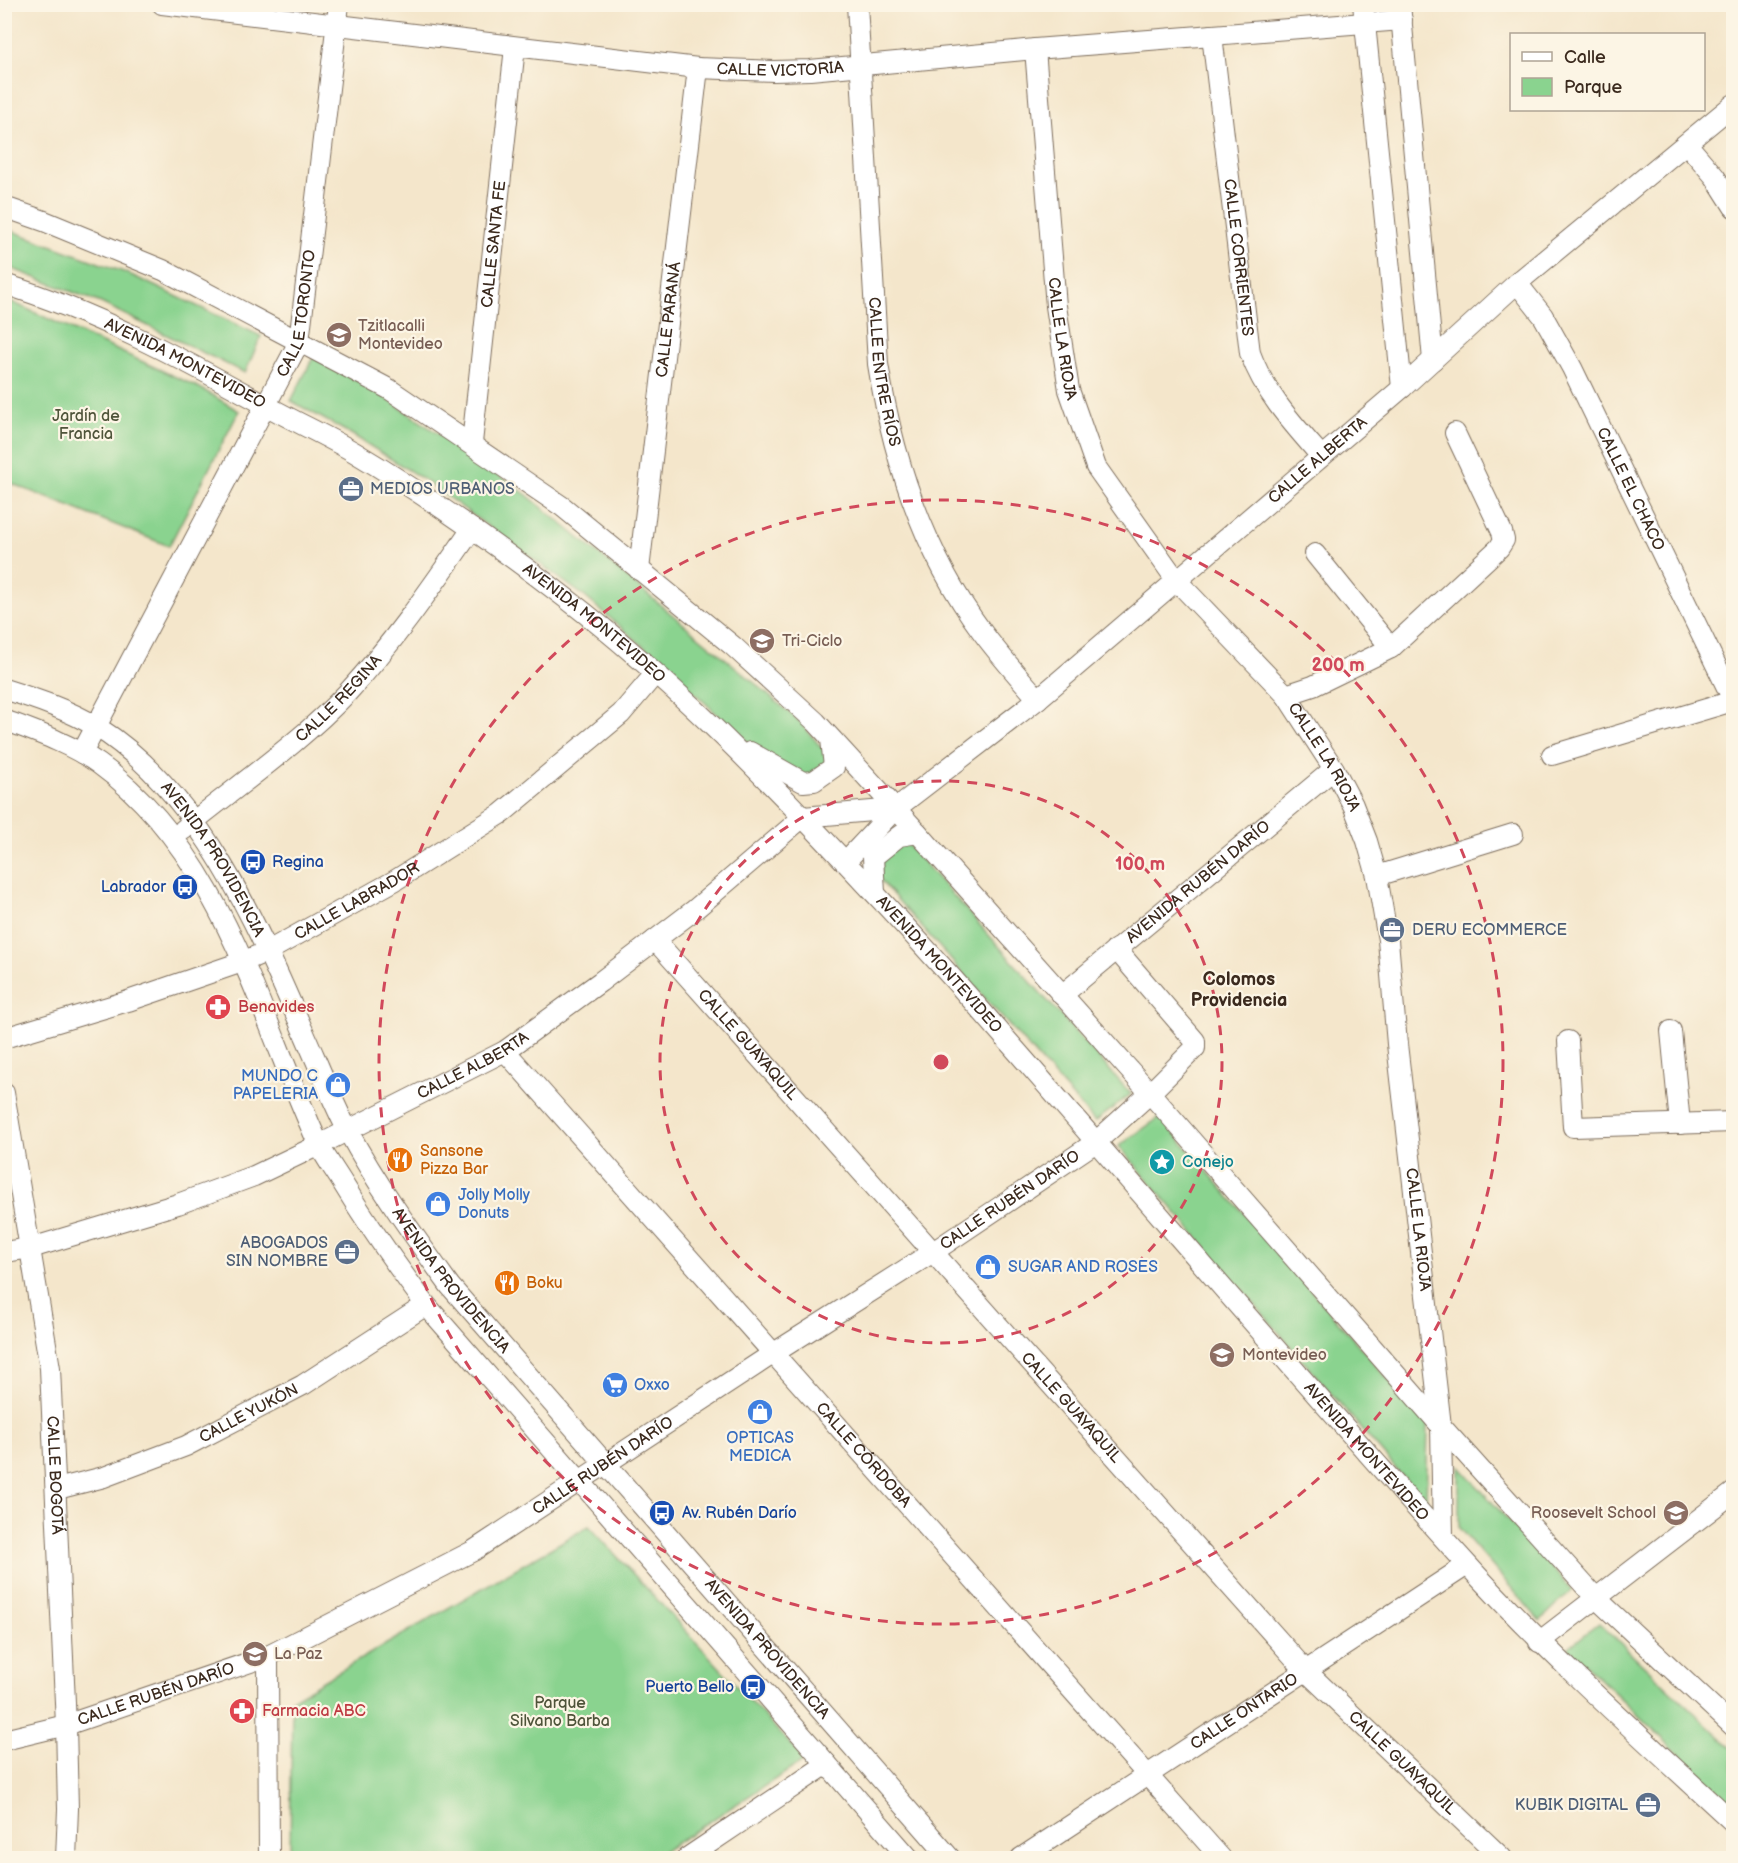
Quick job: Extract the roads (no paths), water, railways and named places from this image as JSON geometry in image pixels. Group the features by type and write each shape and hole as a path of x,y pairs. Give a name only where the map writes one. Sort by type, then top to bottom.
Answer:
{"street":[{"name":"CALLE VICTORIA","path":"162,4 337,27 698,68 774,71 861,66 1212,35 1364,14 1401,12"},
{"name":"CALLE TORONTO","path":"82,753 299,342 339,4"},
{"name":"CALLE ENTRE RÍOS","path":"856,4 878,364 885,409 894,445 905,483 920,521 959,597 982,632 1038,699"},
{"path":"1401,12 1433,360"},
{"path":"1364,14 1402,388"},
{"name":"CALLE CORRIENTES","path":"1212,35 1250,353 1256,370 1273,399 1321,456"},
{"name":"CALLE SANTA FE","path":"471,443 515,46"},
{"name":"CALLE LA RIOJA","path":"1035,50 1056,306 1069,390 1096,467 1177,581 1286,695 1334,770 1353,805 1377,876 1388,940 1397,1044 1441,1426 1443,1537"},
{"name":"CALLE PARANÁ","path":"639,570 698,68"},
{"name":"CALLE ALBERTA","path":"845,862 895,809 1038,699 1402,388 1517,283 1734,104"},
{"path":"1687,144 1715,177 1734,207"},
{"path":"4,207 163,270 389,389 563,507 733,646 816,722 918,833 1150,1093 1441,1426 1596,1598 1734,1727"},
{"name":"CALLE EL CHACO","path":"1517,283 1542,316 1572,368 1726,671 1733,701"},
{"name":"AVENIDA MONTEVIDEO","path":"4,284 32,292 110,326 204,371 348,448 472,529 570,601 656,674 731,743 943,967 1467,1565 1539,1642 1734,1823"},
{"path":"1286,695 1313,686 1392,648 1499,548 1503,540 1502,532 1455,433"},
{"name":"CALLE REGINA","path":"174,837 286,749 346,693 404,626 472,529"},
{"path":"1315,554 1392,648"},
{"name":"CALLE LABRADOR","path":"4,1038 128,1001 242,962 268,951 394,881 501,814 621,714 656,674"},
{"name":"AVENIDA PROVIDENCIA","path":"4,689 32,698 96,726 126,748 167,788 194,822 220,861 268,951 347,1130 394,1208 450,1286 950,1858"},
{"path":"1552,755 1733,701"},
{"name":"AVENIDA PROVIDENCIA","path":"4,720 82,753 99,764 137,796 174,837 201,879 222,918 319,1146 368,1226 426,1305 909,1858"},
{"path":"731,743 764,759 799,782 810,782 834,767 831,739"},
{"name":"AVENIDA RUBÉN DARÍO","path":"1062,995 1334,770"},
{"path":"803,817 895,809"},
{"name":"CALLE ALBERTA","path":"4,1252 31,1248 178,1204 254,1176 319,1146 505,1051 656,940 720,889 803,817"},
{"path":"875,893 873,857 899,836 918,833"},
{"path":"1377,876 1513,834"},
{"name":"CALLE GUAYAQUIL","path":"656,940 1306,1671 1502,1858"},
{"name":"CALLE RUBÉN DARÍO","path":"4,1740 66,1725 268,1656 473,1551 774,1353 933,1252 1096,1142 1195,1048 1195,1041 1116,949"},
{"path":"1671,1031 1680,1124"},
{"path":"1568,1041 1573,1127 1734,1122"},
{"name":"CALLE CÓRDOBA","path":"505,1051 1221,1858"},
{"name":"CALLE BOGOTÁ","path":"4,1093 50,1368 66,1725 68,1809 66,1858"},
{"name":"CALLE YUKÓN","path":"57,1489 104,1477 186,1446 303,1384 426,1305"},
{"path":"1539,1642 1734,1492"},
{"name":"CALLE ONTARIO","path":"1021,1858 1467,1565"},
{"path":"268,1656 269,1858"},
{"path":"687,1858 827,1764"}],"place":[{"name":"Tzitlacalli Montevideo","path":"339,335"},
{"name":"MEDIOS URBANOS","path":"351,489"},
{"name":"Tri-Ciclo","path":"762,641"},
{"name":"Regina","path":"253,862"},
{"name":"Labrador","path":"185,887"},
{"name":"DERU ECOMMERCE","path":"1392,930"},
{"name":"Benavides","path":"218,1007"},
{"name":"MUNDO C PAPELERIA","path":"338,1085"},
{"name":"Sansone Pizza Bar","path":"400,1160"},
{"name":"Conejo","path":"1162,1162"},
{"name":"Jolly Molly Donuts","path":"438,1204"},
{"name":"ABOGADOS SIN NOMBRE","path":"347,1252"},
{"name":"SUGAR AND ROSES","path":"988,1267"},
{"name":"Boku","path":"507,1283"},
{"name":"Montevideo","path":"1222,1355"},
{"name":"Oxxo","path":"615,1385"},
{"name":"OPTICAS MEDICA","path":"760,1412"},
{"name":"Av. Rubén Darío","path":"662,1513"},
{"name":"Roosevelt School","path":"1676,1513"},
{"name":"La Paz","path":"255,1654"},
{"name":"Puerto Bello","path":"753,1687"},
{"name":"Farmacia ABC","path":"242,1711"},
{"name":"KUBIK DIGITAL","path":"1648,1805"}],"district":[{"name":"Colomos Providencia","path":"1239,989"}],"park label":[{"name":"Jardín de Francia","path":"86,425"},
{"name":"Parque Silvano Barba","path":"560,1712"}]}
